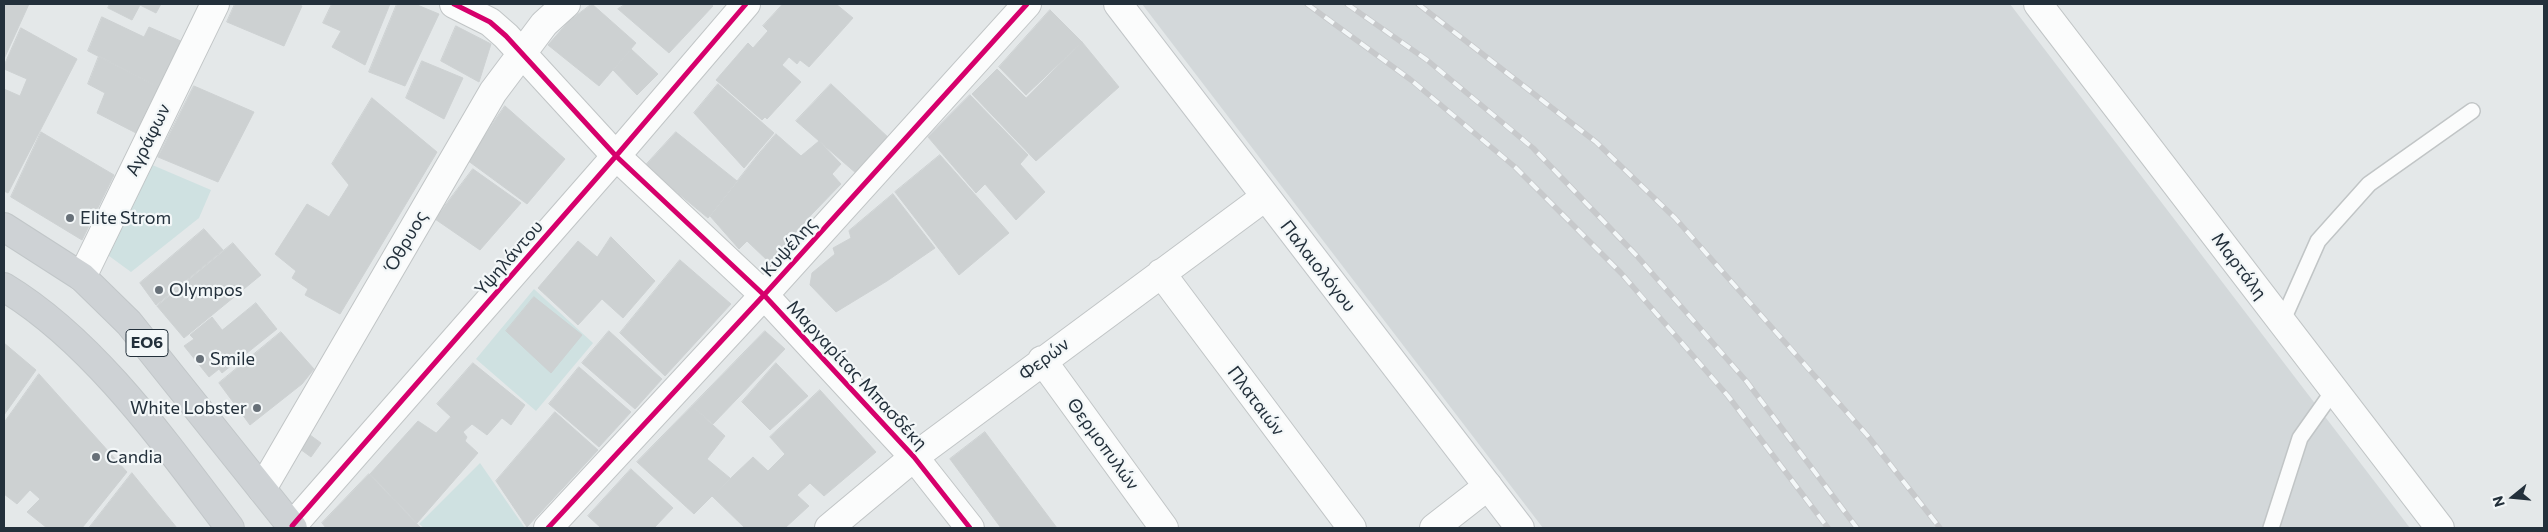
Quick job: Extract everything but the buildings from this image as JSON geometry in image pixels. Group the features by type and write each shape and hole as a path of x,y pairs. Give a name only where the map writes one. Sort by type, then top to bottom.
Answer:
{"main road":[{"name":"ΕΟ6","path":"4,227 82,277 135,329 292,528"},
{"path":"4,287 50,318 109,378 181,463 230,528"}],"street":[{"name":"Αγράφων","path":"82,277 215,4"},
{"name":"Μαργαρίτας Μπασδέκη","path":"454,4 490,22 616,156 764,295 914,457 970,528"},
{"name":"Όθρυος","path":"262,489 493,92 544,24 566,4"},
{"name":"Υψηλάντου","path":"292,528 746,4"},
{"name":"Κυψέλης","path":"548,528 764,295 1027,4"},
{"name":"Παλαιολόγου","path":"1118,4 1520,528"},
{"name":"Μαρτάλη","path":"2038,4 2440,528"},
{"name":"Φερών","path":"829,528 914,457 1042,360 1265,197"},
{"name":"Πλαταιών","path":"1161,273 1352,528"},
{"name":"Θερμοπυλών","path":"1042,360 1164,528"},
{"path":"1434,528 1488,486"}],"lane":[{"path":"2282,322 2318,241 2369,184 2472,110"},
{"path":"2272,528 2300,438 2334,390"}],"shaded area":[{"path":"1142,4 2010,4 2410,528 1543,528"},
{"path":"150,164 211,190 199,218 131,272 105,253"},
{"path":"534,289 593,343 536,411 476,359"},
{"path":"480,463 525,528 424,528 419,524"}],"railway":[{"path":"1307,4 1411,80 1515,167 1621,273 1728,396 1828,528"},
{"path":"1347,4 1427,60 1533,148 1637,256 1747,382 1857,528"},
{"path":"1418,4 1596,142 1675,218 1867,435 1940,528"}],"cycle path":[{"path":"454,4 490,22 506,36 616,156 764,295 914,457 970,528"},
{"path":"292,526 616,156 746,4"},
{"path":"548,528 764,295 1027,4"}],"place":[{"name":"Elite Strom","path":"70,218"},
{"name":"Olympos","path":"159,290"},
{"name":"Smile","path":"200,359"},
{"name":"White Lobster","path":"257,408"},
{"name":"Candia","path":"96,457"}]}
